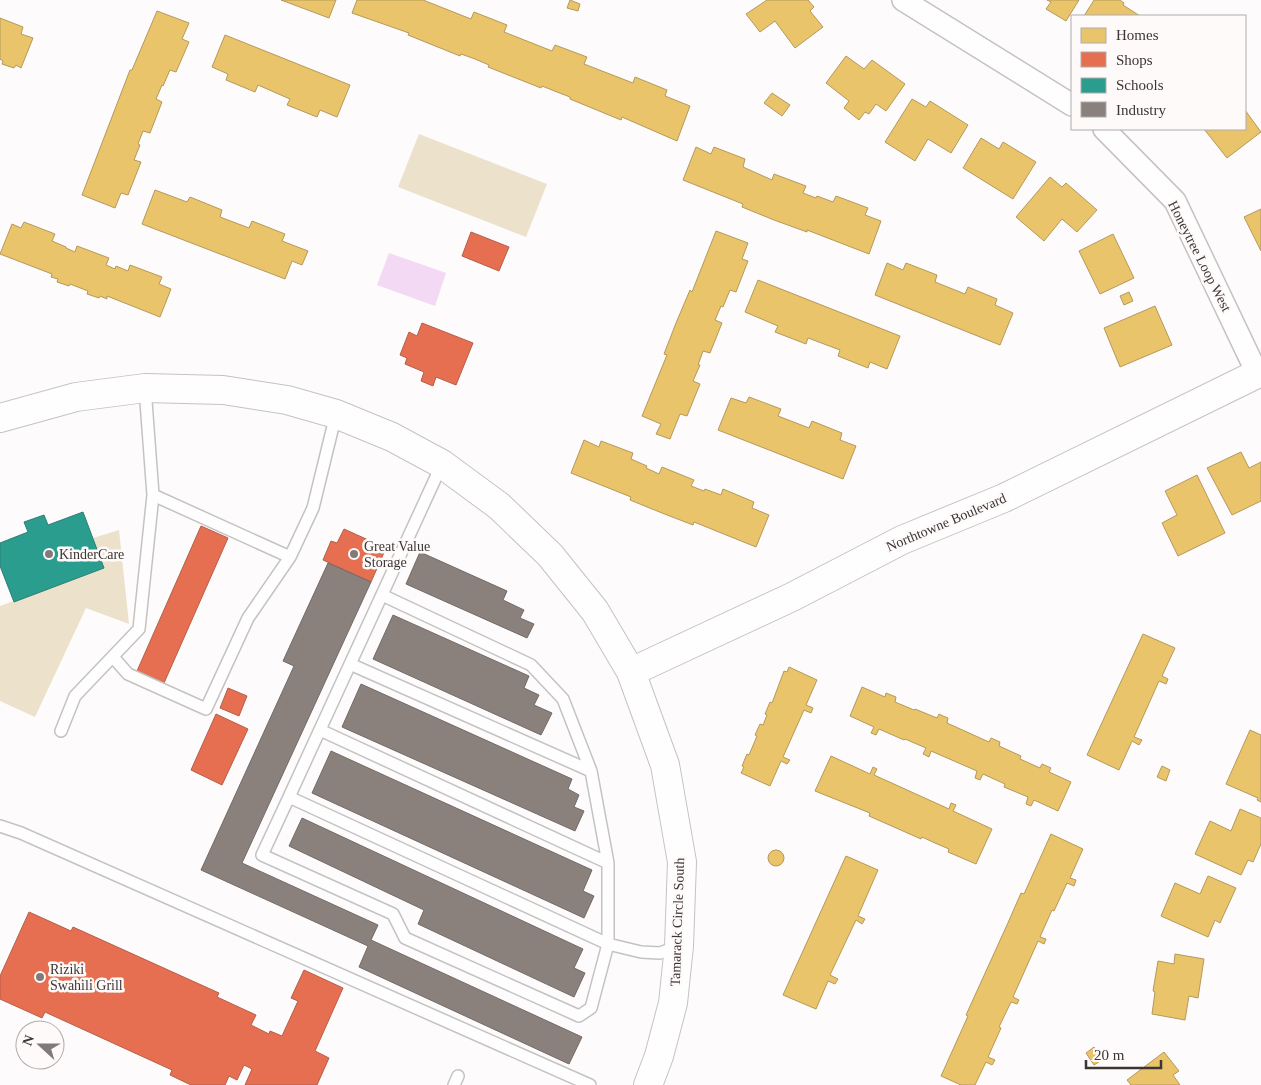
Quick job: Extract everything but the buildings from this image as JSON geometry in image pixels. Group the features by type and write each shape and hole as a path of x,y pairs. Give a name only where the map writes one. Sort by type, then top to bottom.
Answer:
{"street":[{"path":"903,0 1071,104"},
{"name":"Honeytree Loop West","path":"1105,130 1175,201 1259,372"},
{"name":"Northtowne Boulevard","path":"631,672 792,597 893,544 1004,498 1259,372"},
{"name":"Tamarack Circle South","path":"0,418 76,397 145,388 223,390 287,400 336,414 392,437 442,464 499,506 550,555 595,611 631,672 667,774 682,862 679,946 673,1003 659,1056 648,1085"}],"lane":[{"path":"61,731 75,696 140,629 153,495 145,388"},
{"path":"113,657 128,674 206,709 248,618 290,557 313,508 336,414"},
{"path":"382,595 531,665 563,699 591,771 608,863 608,944 591,1008 579,1016 405,938 393,914 262,855 442,464"},
{"path":"153,495 290,557"},
{"path":"350,664 591,771"},
{"path":"320,730 608,863"},
{"path":"289,797 608,944 641,952 660,953 679,946"},
{"path":"0,826 590,1085"}],"shaded area":[{"path":"419,134 547,184 526,237 398,187"},
{"path":"389,253 446,273 435,306 377,285"},
{"path":"119,530 129,624 86,608 35,717 0,701 0,606 103,568 93,538"}],"place":[{"name":"KinderCare","path":"49,554"},
{"name":"Great Value Storage","path":"354,554"},
{"name":"Riziki Swahili Grill","path":"40,977"}]}
